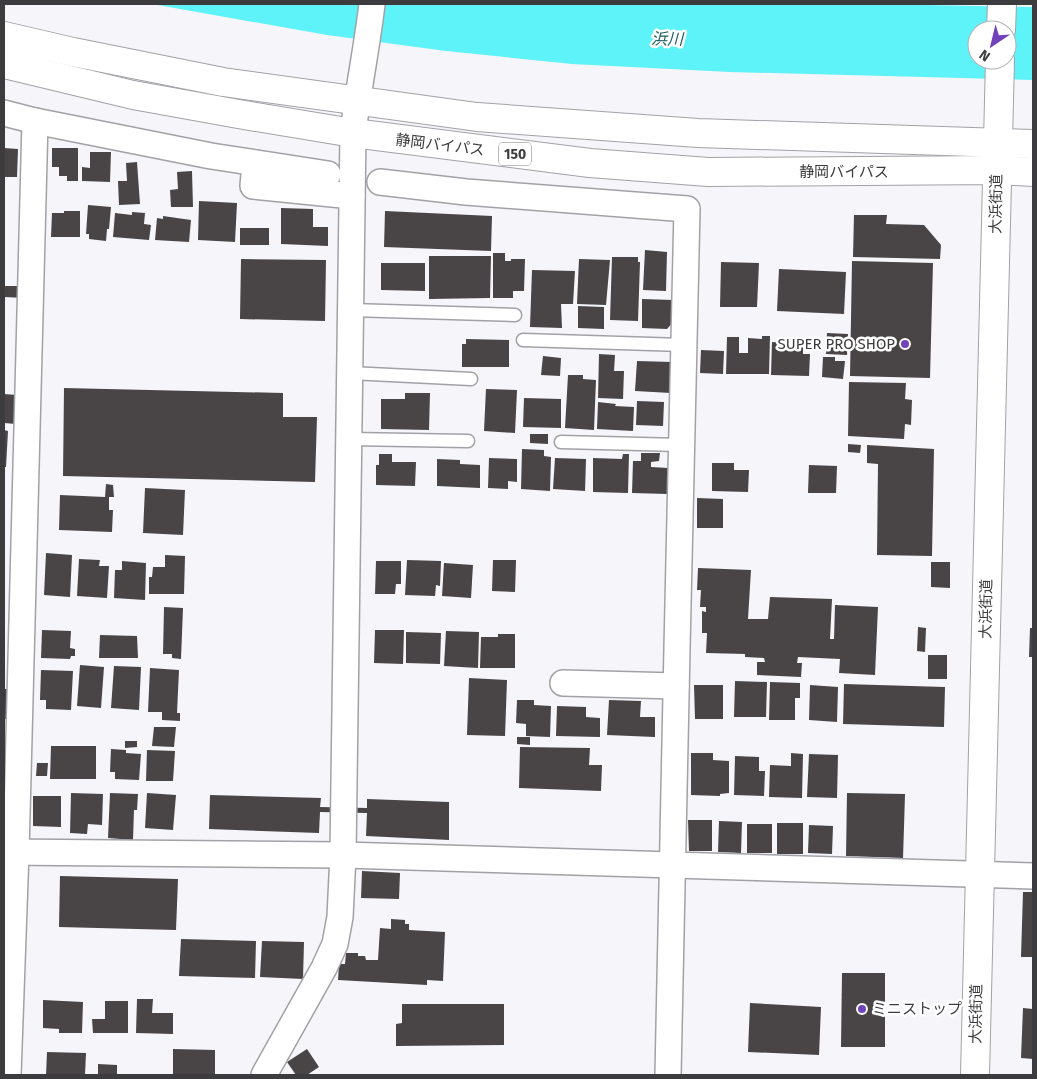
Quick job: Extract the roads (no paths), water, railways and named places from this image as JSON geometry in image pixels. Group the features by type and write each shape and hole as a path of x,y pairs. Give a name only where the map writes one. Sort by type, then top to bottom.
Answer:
{"main road":[{"path":"1001,20 1002,4"},
{"name":"150","path":"4,36 223,82 477,117 698,133 1033,144"},
{"name":"静岡バイパス","path":"4,64 132,95 353,133 590,163 708,172 997,170 1033,172"},
{"name":"大浜街道","path":"975,1075 1000,70"}],"street":[{"path":"264,1075 324,968 335,944 340,917 343,855 350,439 353,133 372,4"},
{"path":"4,113 35,121 255,163 328,174"},
{"path":"8,1075 10,852 35,121"},
{"path":"255,163 253,186 352,196"},
{"path":"380,182 466,192 687,209 680,445 668,1075"},
{"path":"563,683 676,686"},
{"path":"10,852 343,855 1033,876"}],"lane":[{"path":"351,310 515,315"},
{"path":"523,340 683,345"},
{"path":"350,374 471,379"},
{"path":"350,439 468,441"},
{"path":"560,442 680,445"}],"water":[{"name":"浜川","path":"152,4 875,4 1033,7 1033,80 730,72 572,64 446,51 327,35"}],"place":[{"name":"SUPER PRO SHOP","path":"905,344"},
{"name":"ミニストップ","path":"862,1009"}]}
